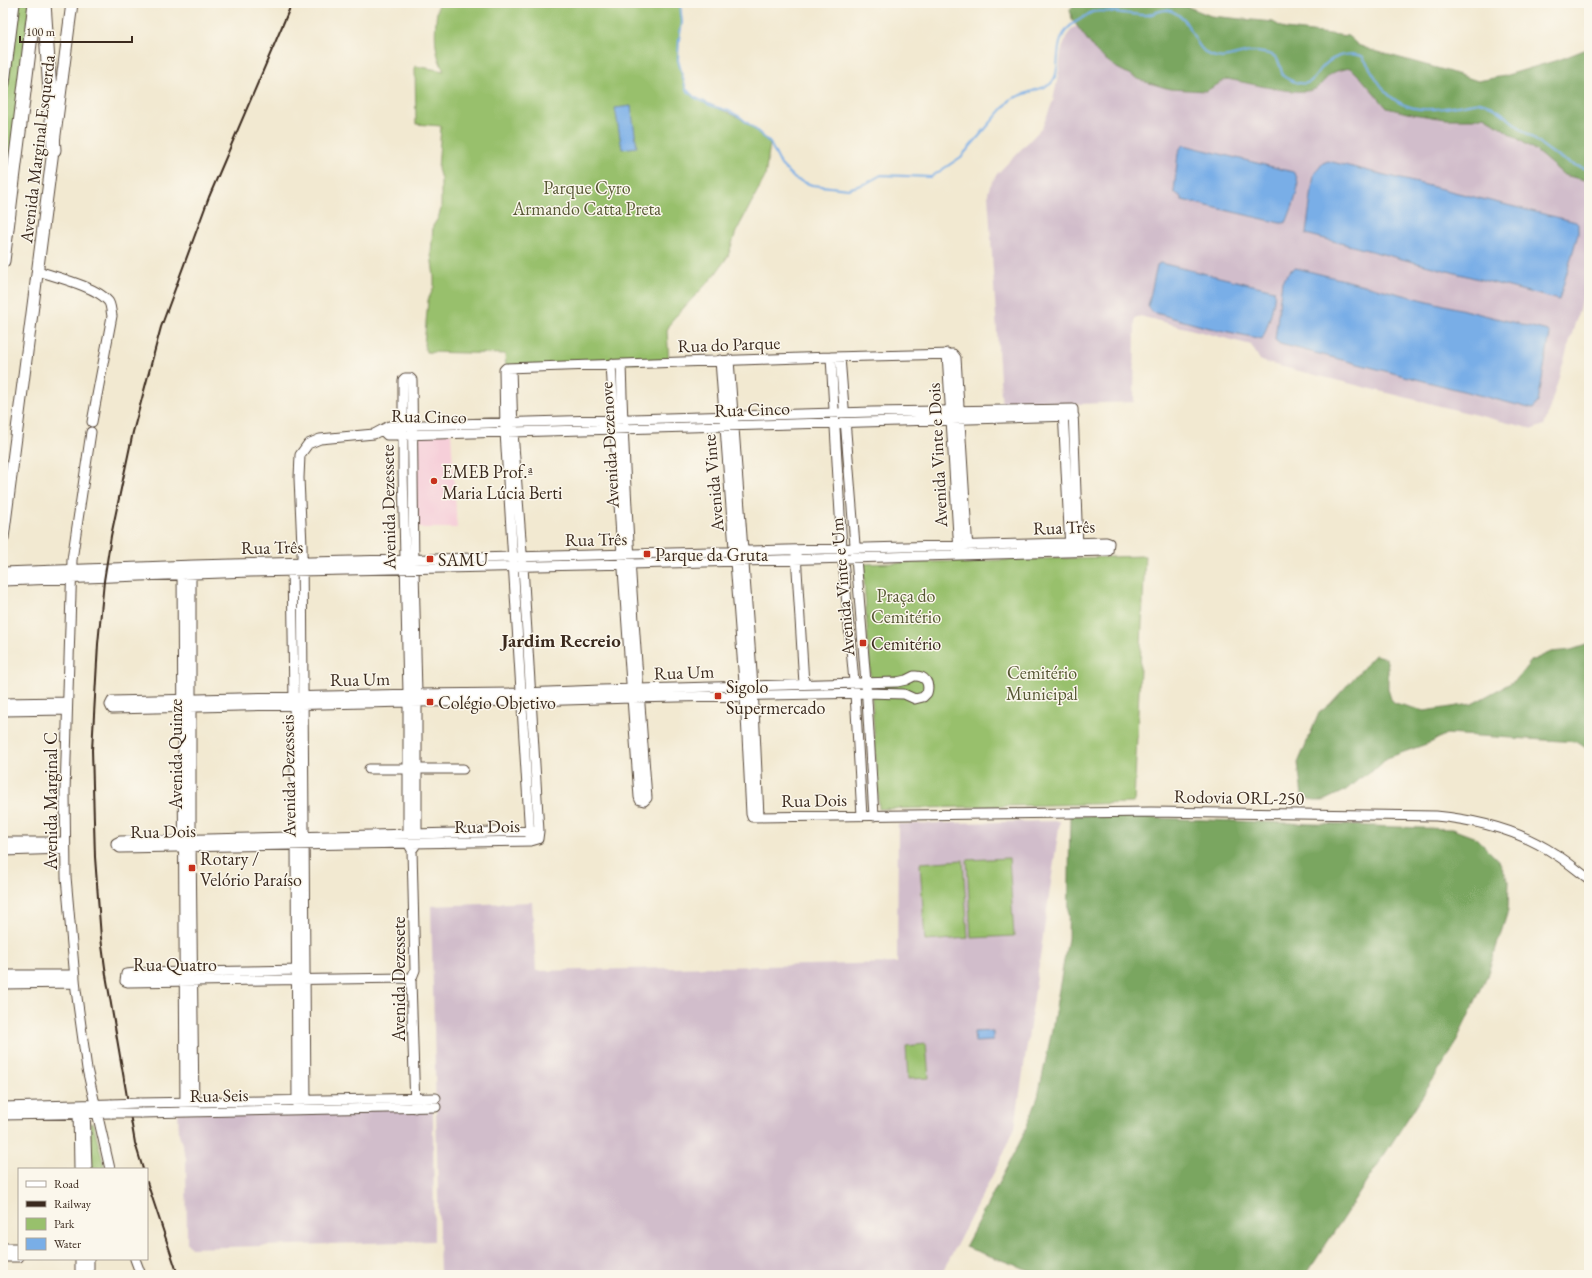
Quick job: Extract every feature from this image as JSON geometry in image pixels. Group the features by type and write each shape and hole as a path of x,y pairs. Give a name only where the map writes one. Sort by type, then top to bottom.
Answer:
{"highway":[{"path":"3,83 13,3"},
{"path":"3,261 35,3"},
{"path":"44,3 54,150"}],"main road":[{"name":"Avenida Marginal Esquerda","path":"3,538 72,3"}],"street":[{"path":"38,271 97,292 109,302 112,316 92,422"},
{"name":"Rua do Parque","path":"509,427 509,368 720,360 950,354"},
{"name":"Avenida Vinte e Dois","path":"950,354 956,358 955,415 963,551"},
{"name":"Avenida Vinte e Um","path":"835,357 840,418 855,553 866,683 874,816"},
{"name":"Avenida Vinte","path":"720,360 724,421 740,556"},
{"name":"Avenida Vinte","path":"730,360 740,556 749,691 751,814 756,817"},
{"name":"Avenida Dezenove","path":"611,364 618,424 636,694 647,798 644,801 640,800 639,797 636,694"},
{"name":"Avenida Dezenove","path":"618,424 621,364"},
{"path":"1063,412 1074,547"},
{"name":"Rua Cinco","path":"297,567 302,511 299,478 300,455 308,444 320,439 374,434 389,426 408,430 1073,412 1074,547"},
{"name":"Avenida Vinte e Um","path":"840,418 843,554 855,693 862,816"},
{"path":"509,427 527,697"},
{"name":"Avenida Dezessete","path":"408,430 414,970 411,980 411,1103"},
{"name":"Avenida Marginal C","path":"91,432 71,574 65,845 66,877 75,979 87,1068 86,1109 110,1168"},
{"name":"Rua Três","path":"3,572 71,574 1074,547"},
{"path":"796,555 804,684"},
{"name":"Avenida Dezesseis","path":"297,567 301,1105"},
{"name":"Avenida Quinze","path":"186,570 187,843 189,977 194,1107"},
{"name":"Rua Três","path":"3,581 71,574"},
{"name":"Rua Um","path":"187,703 112,701 110,705 112,709 187,703 527,697 749,691 904,694 919,699 927,693 928,687 924,678 917,676 897,682 804,684 749,691"},
{"name":"Rua Dois","path":"187,843 120,848 116,845 116,843 120,841 187,843 412,841 535,835 527,697"},
{"path":"3,703 67,706"},
{"path":"3,711 67,706"},
{"path":"369,769 463,768"},
{"name":"Rodovia ORL-250","path":"874,816 1152,812 1436,816 1467,819 1492,825 1519,835 1554,853 1589,879"},
{"name":"Rua Dois","path":"756,817 874,816"},
{"path":"3,842 65,845"},
{"path":"3,851 65,845"},
{"name":"Rua Quatro","path":"189,977 301,970"},
{"path":"3,975 75,979"},
{"name":"Avenida Quinze","path":"185,1107 189,977"},
{"name":"Rua Quatro","path":"137,978 407,978 411,980"},
{"path":"3,984 75,979"},
{"name":"Rua Seis","path":"3,1115 112,1108 436,1103"},
{"name":"Rua Seis","path":"3,1107 86,1109"},
{"path":"78,1168 86,1109"},
{"path":"86,1109 87,1168"},
{"path":"3,1248 18,1248"},
{"path":"3,1258 18,1257"},
{"path":"80,1260 80,1275"},
{"path":"89,1260 89,1275"},
{"path":"135,1260 141,1275"}],"shaded area":[{"path":"1092,16 1335,60 1475,106 1589,179 1589,277 1544,425 1533,429 1267,363 1260,360 1251,345 1140,316 1135,319 1134,402 1077,404 1074,408 1002,410 988,193 997,174 1042,128 1053,101 1061,52 1066,37 1072,29"},
{"name":"EMEB Prof.ª Maria Lúcia Berti","path":"451,433 457,528 414,528 412,434"},
{"path":"1060,821 1015,1127 1004,1153 941,1275 440,1275 431,906 532,902 536,971 897,963 898,824"},
{"path":"433,1107 434,1241 191,1248 187,1243 186,1158 179,1134 178,1112"}],"green space":[{"path":"17,3 30,3 3,227 3,118"},
{"name":"Parque Cyro Armando Catta Preta","path":"438,3 680,3 682,23 679,39 678,60 686,89 694,97 740,118 756,130 770,144 765,177 736,232 728,256 714,276 673,319 667,330 669,362 506,368 505,354 426,352 424,345 428,300 434,287 431,254 433,226 441,209 441,179 438,169 441,126 416,124 415,66 444,71 440,63 435,38"},
{"path":"1075,3 1178,3 1211,16 1273,22 1285,29 1348,36 1358,45 1371,50 1478,81 1504,76 1561,59 1584,50 1589,50 1589,181 1564,175 1536,151 1484,116 1473,119 1444,119 1387,108 1351,68 1333,73 1315,89 1307,91 1285,90 1227,79 1206,91 1170,89 1142,81 1117,68 1097,53 1072,19 1070,10"},
{"name":"Cemitério Municipal","path":"1145,556 1134,803 879,809 863,564"},
{"path":"1589,644 1589,755 1586,748 1577,742 1446,734 1432,742 1387,758 1378,767 1359,779 1346,790 1323,801 1314,801 1302,796 1298,763 1319,713 1330,704 1375,655 1386,658 1388,667 1388,689 1391,699 1395,703 1424,711 1472,704 1516,680 1531,661 1551,652 1571,650"},
{"path":"1070,815 1452,829 1476,838 1498,860 1509,881 1508,911 1486,979 1451,1052 1306,1275 1043,1275 965,1247 1022,1138 1038,1097 1051,1035 1068,938"},
{"path":"1009,858 1014,936 971,938 967,860"},
{"path":"963,860 968,938 925,941 920,863"},
{"path":"926,1044 929,1078 908,1079 906,1046"},
{"path":"90,1123 94,1126 105,1168 90,1168"}],"water":[{"path":"631,106 637,147 622,149 615,108"},
{"path":"1184,145 1293,172 1298,182 1294,203 1287,221 1280,223 1182,200 1180,196 1174,192 1178,153"},
{"path":"1328,161 1576,222 1578,224 1578,234 1559,300 1306,234 1314,174 1323,163"},
{"path":"1160,263 1274,290 1275,294 1273,307 1262,339 1205,327 1152,312 1148,306 1157,265"},
{"path":"1296,268 1548,331 1550,334 1538,402 1533,409 1280,344 1275,340 1282,281 1291,270"},
{"path":"993,1031 993,1041 975,1042 974,1032"}],"waterway":[{"path":"680,3 682,23 679,39 678,60 686,89 694,97 740,117 770,143 781,165 795,179 812,185 848,189 867,183 881,175 931,177 961,157 1011,99 1049,85 1054,79 1056,72 1059,45 1062,36 1069,27 1092,12 1097,11 1138,15 1147,15 1164,10 1171,11 1183,19 1198,44 1210,55 1221,58 1251,52 1273,55 1279,63 1283,76 1297,83 1307,83 1311,81 1324,65 1339,56 1351,54 1362,56 1386,92 1396,101 1419,109 1443,108 1480,102 1484,103 1499,111 1558,157 1568,163 1589,169"}],"railway":[{"path":"143,1168 135,1143 106,975 101,938 95,857 92,750 98,644 104,581 111,536 133,432 161,327 209,197 292,3"},
{"path":"148,1185 178,1275"}],"place":[{"name":"EMEB Prof.ª Maria Lúcia Berti","path":"434,481"},
{"name":"Parque da Gruta","path":"647,554"},
{"name":"SAMU","path":"430,559"},
{"name":"Cemitério","path":"863,643"},
{"name":"Sigolo Supermercado","path":"718,696"},
{"name":"Colégio Objetivo","path":"430,702"},
{"name":"Rotary / Velório Paraíso","path":"192,868"}],"district":[{"name":"Jardim Recreio","path":"561,640"}],"park label":[{"name":"Praça do Cemitério","path":"906,605"}]}
